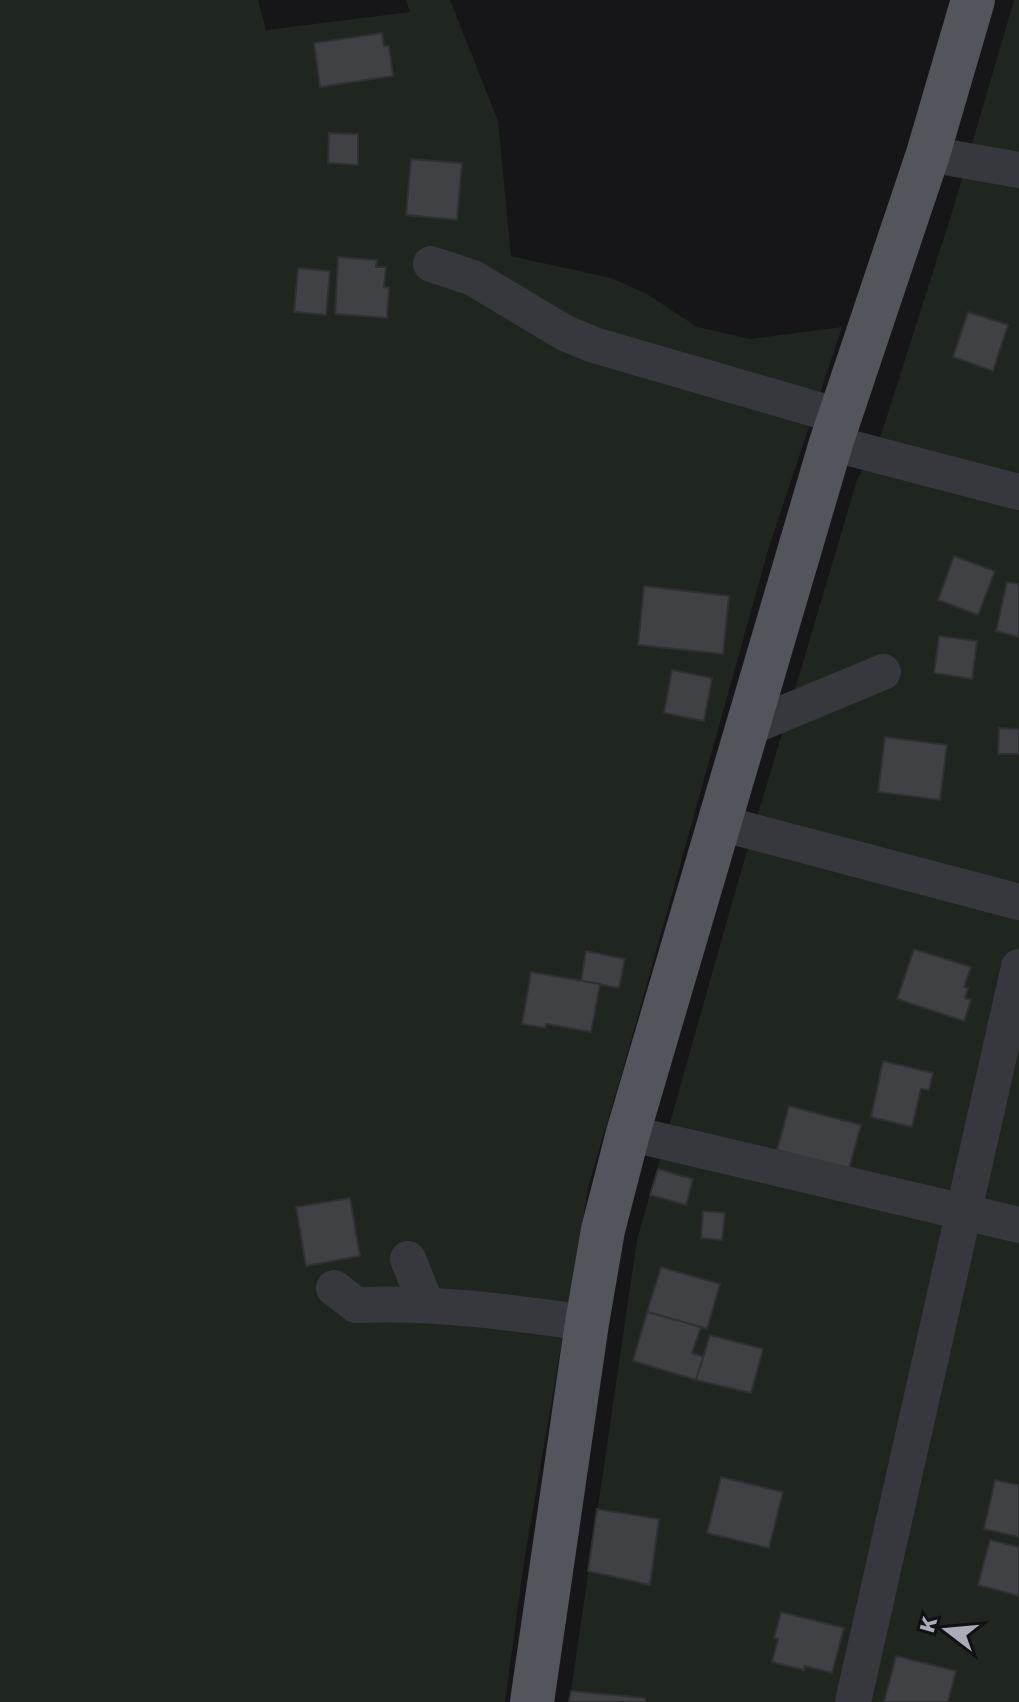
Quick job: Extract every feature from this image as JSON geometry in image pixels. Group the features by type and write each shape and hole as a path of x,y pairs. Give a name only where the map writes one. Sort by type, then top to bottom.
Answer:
{"main road":[{"path":"937,156 973,0"},
{"path":"532,1702 603,1230 640,1136 732,826 841,436 937,156 995,0"},
{"path":"559,1702 610,1319 640,1136"}],"street":[{"path":"937,156 1019,170"},
{"path":"431,264 473,278 553,327 594,345 841,436 1019,492"},
{"path":"761,722 883,672"},
{"path":"732,826 1019,902"},
{"path":"853,1702 1019,967"},
{"path":"640,1136 1019,1225"},
{"path":"408,1259 426,1304"},
{"path":"334,1288 356,1305 459,1305 587,1323"}],"shaded area":[{"path":"0,0 258,0 266,30 410,12 406,0 450,0 498,121 511,256 611,278 647,294 697,327 750,339 842,327 769,547 589,1184 524,1562 505,1702 0,1702"},
{"path":"1014,0 1019,0 1019,1702 645,1702 644,1698 571,1691 637,1240 735,892 857,480 881,435 954,206"}],"building":[{"path":"382,33 384,46 389,46 393,76 320,87 314,43"},
{"path":"329,133 358,134 358,165 328,163"},
{"path":"411,159 462,163 457,220 406,215"},
{"path":"338,257 377,260 376,267 386,267 384,287 389,288 387,318 335,314"},
{"path":"298,268 330,271 326,315 294,312"},
{"path":"968,312 1008,325 993,371 953,357"},
{"path":"954,556 995,571 978,615 938,600"},
{"path":"1007,582 1019,584 1019,637 996,631"},
{"path":"644,586 729,596 723,654 638,645"},
{"path":"939,636 977,641 972,679 934,673"},
{"path":"672,670 712,678 704,721 664,713"},
{"path":"999,728 1019,729 1019,754 998,754"},
{"path":"885,737 947,745 940,800 878,792"},
{"path":"914,949 971,967 964,987 968,988 965,998 971,1000 964,1021 897,999"},
{"path":"586,951 625,959 619,988 581,981"},
{"path":"531,972 600,984 591,1032 546,1024 545,1028 522,1024"},
{"path":"883,1061 933,1073 929,1090 921,1089 912,1127 871,1117"},
{"path":"789,1106 861,1125 849,1169 777,1150"},
{"path":"658,1169 693,1179 686,1205 650,1195"},
{"path":"350,1198 360,1256 306,1266 296,1207"},
{"path":"703,1211 725,1213 722,1240 701,1238"},
{"path":"661,1267 720,1284 707,1329 647,1312"},
{"path":"647,1312 701,1327 692,1353 704,1357 696,1380 633,1361"},
{"path":"710,1335 763,1349 751,1393 696,1380"},
{"path":"721,1477 783,1492 769,1548 707,1533"},
{"path":"995,1480 1019,1485 1019,1537 984,1529"},
{"path":"597,1509 659,1519 650,1585 588,1571"},
{"path":"990,1540 1019,1547 1019,1596 978,1585"},
{"path":"781,1612 844,1628 832,1673 772,1662"},
{"path":"896,1656 956,1671 948,1702 884,1702"},
{"path":"571,1691 645,1698 645,1702 569,1702"}]}
